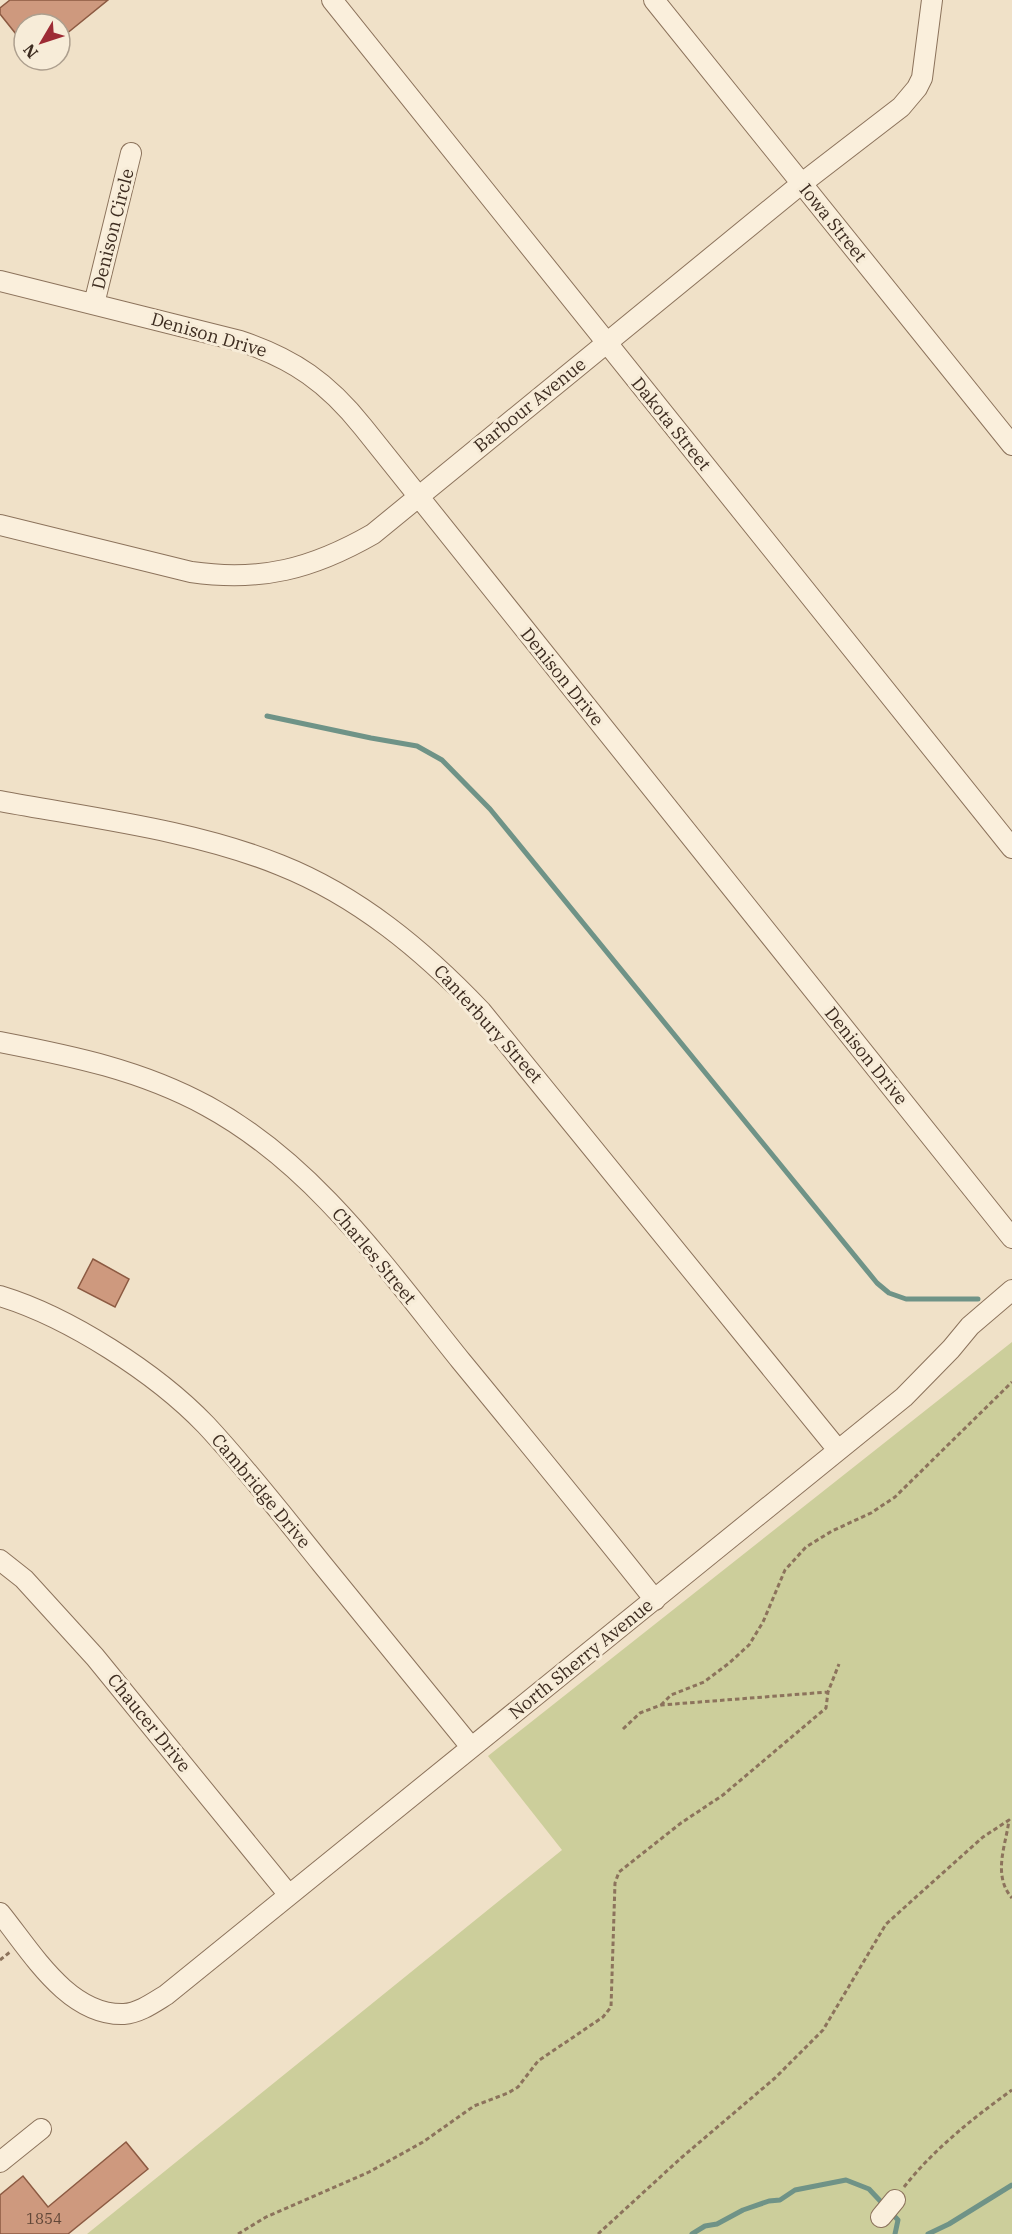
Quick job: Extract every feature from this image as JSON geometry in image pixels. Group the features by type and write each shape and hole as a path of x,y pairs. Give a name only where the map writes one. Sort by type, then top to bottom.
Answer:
{"street":[{"name":"Dakota Street","path":"332,0 1012,848"},
{"name":"Iowa Street","path":"654,0 1012,445"},
{"name":"Barbour Avenue","path":"0,525 191,572 216,575 261,574 324,560 372,534 801,184 901,106 917,88 924,70 932,0"},
{"name":"Denison Circle","path":"94,304 131,153"},
{"name":"Denison Drive","path":"0,280 240,341 269,351 298,366 325,385 345,405 1012,1238"},
{"name":"Canterbury Street","path":"0,801 159,831 246,852 318,882 389,927 425,955 481,1011 838,1450"},
{"name":"Charles Street","path":"0,1042 75,1056 123,1070 165,1086 207,1106 235,1123 299,1172 329,1202 377,1258 654,1600"},
{"name":"North Sherry Avenue","path":"0,1913 66,1993 92,2008 123,2014 136,2011 166,1995 904,1396 939,1362 970,1326 1012,1290"},
{"name":"Cambridge Drive","path":"0,1296 55,1318 89,1337 141,1371 204,1423 268,1497 471,1747"},
{"name":"Chaucer Drive","path":"0,1560 24,1580 87,1648 289,1895"},
{"path":"0,2162 41,2128"},
{"path":"881,2217 895,2200"}],"path":[{"path":"661,1705 671,1695 704,1682 728,1665 749,1645 764,1622 785,1570 806,1547 832,1531 871,1513 895,1497 1012,1382"},
{"path":"238,2234 267,2217 369,2172 423,2142 474,2106 508,2093 518,2087 538,2061 603,2017 611,2007 615,1883 619,1872 681,1823 723,1795 826,1708 828,1692 839,1664"},
{"path":"623,1729 640,1713 661,1705 828,1692"},
{"path":"598,2234 681,2158 775,2078 823,2030 886,1924 983,1837 1009,1820 1001,1866 1006,1889 1012,1898"},
{"path":"895,2200 917,2170 949,2139 1012,2090"}],"green space":[{"path":"1012,1342 1012,2234 87,2234 562,1850 488,1756"}],"building":[{"path":"10,0 108,0 72,29 72,12 12,12 12,29 0,14 0,8"},
{"path":"93,1259 129,1279 115,1307 78,1288"},
{"path":"126,2142 148,2169 68,2234 0,2234 0,2195 23,2176 48,2207"}],"waterway":[{"path":"267,716 417,746 442,760 490,809 877,1283 889,1293 906,1299 978,1299"},
{"path":"692,2234 743,2210 769,2201 780,2200 795,2190 846,2180 869,2189 898,2220 895,2234"},
{"path":"928,2234 949,2224 1012,2185"}]}
